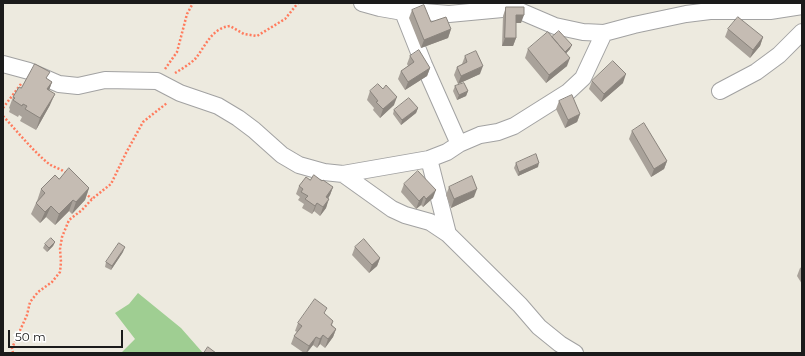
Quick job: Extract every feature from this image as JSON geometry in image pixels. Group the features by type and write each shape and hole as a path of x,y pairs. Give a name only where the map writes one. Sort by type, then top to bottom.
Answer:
{"street":[{"path":"362,3 403,12 449,14 513,8 555,26 583,32 604,33 686,14 710,11 770,11 802,6"},
{"path":"403,12 424,65 459,144"},
{"path":"720,91 756,72 779,55 802,32"},
{"path":"3,64 29,72 59,84 78,86 106,80 157,81 180,93 218,106 238,118 282,155 299,165 324,172 343,174 429,159 447,152 459,144 480,135 498,132 514,126 568,92 583,78 604,33"},
{"path":"429,159 448,234"},
{"path":"343,174 392,209 405,215 430,222 448,234 515,300 539,327 560,344 575,353"}],"path":[{"path":"157,81 176,52 187,14 193,3"},
{"path":"157,81 187,66 213,34 221,29 230,26 251,36 260,35 269,27 285,19 298,3"},
{"path":"3,108 11,99 29,72"},
{"path":"12,353 12,348 27,315 30,302 38,292 52,282 60,272 60,249 62,237 68,220 82,210 92,199 111,184 143,122 180,93"},
{"path":"3,116 31,147 50,165 65,172 70,178"},
{"path":"80,189 92,199"}],"green space":[{"path":"138,293 181,328 203,353 121,353 135,339 115,313 129,304"}],"building":[{"path":"424,5 431,22 446,17 451,29 424,40 412,10"},
{"path":"506,7 524,7 524,15 516,15 516,38 505,38"},
{"path":"738,17 763,37 753,50 728,29"},
{"path":"559,31 572,45 565,52 552,37"},
{"path":"548,32 570,58 549,75 528,49"},
{"path":"419,50 430,68 408,82 401,71 414,62 410,56"},
{"path":"476,51 483,66 461,76 457,67 467,62 465,56"},
{"path":"613,61 626,74 604,94 592,81"},
{"path":"35,64 50,72 46,78 52,82 47,89 55,94 40,118 25,109 27,106 23,104 22,106 13,100 15,98 13,97 19,87 21,88"},
{"path":"464,83 468,91 459,95 455,86"},
{"path":"378,84 383,89 386,85 397,97 383,109 376,102 378,101 370,91"},
{"path":"572,95 580,114 568,120 559,101"},
{"path":"409,98 418,108 402,120 394,110"},
{"path":"644,123 667,161 654,169 632,131"},
{"path":"536,154 539,163 519,172 516,163"},
{"path":"69,168 89,188 76,202 73,200 59,214 51,206 45,212 36,203 45,193 41,189 55,175 59,179"},
{"path":"418,171 436,190 426,199 424,196 419,201 404,184"},
{"path":"314,175 333,187 326,197 329,199 323,207 317,203 315,206 305,199 308,196 301,192 303,189 299,186 306,177 310,180"},
{"path":"472,176 477,189 454,199 449,187"},
{"path":"51,238 55,242 49,248 45,244"},
{"path":"364,239 380,258 372,265 355,247"},
{"path":"119,243 125,247 112,266 106,262"},
{"path":"315,299 327,308 324,313 333,321 331,325 336,329 328,339 323,335 320,339 316,337 309,346 294,336 302,326 298,323"},
{"path":"208,347 216,353 204,353"}]}
